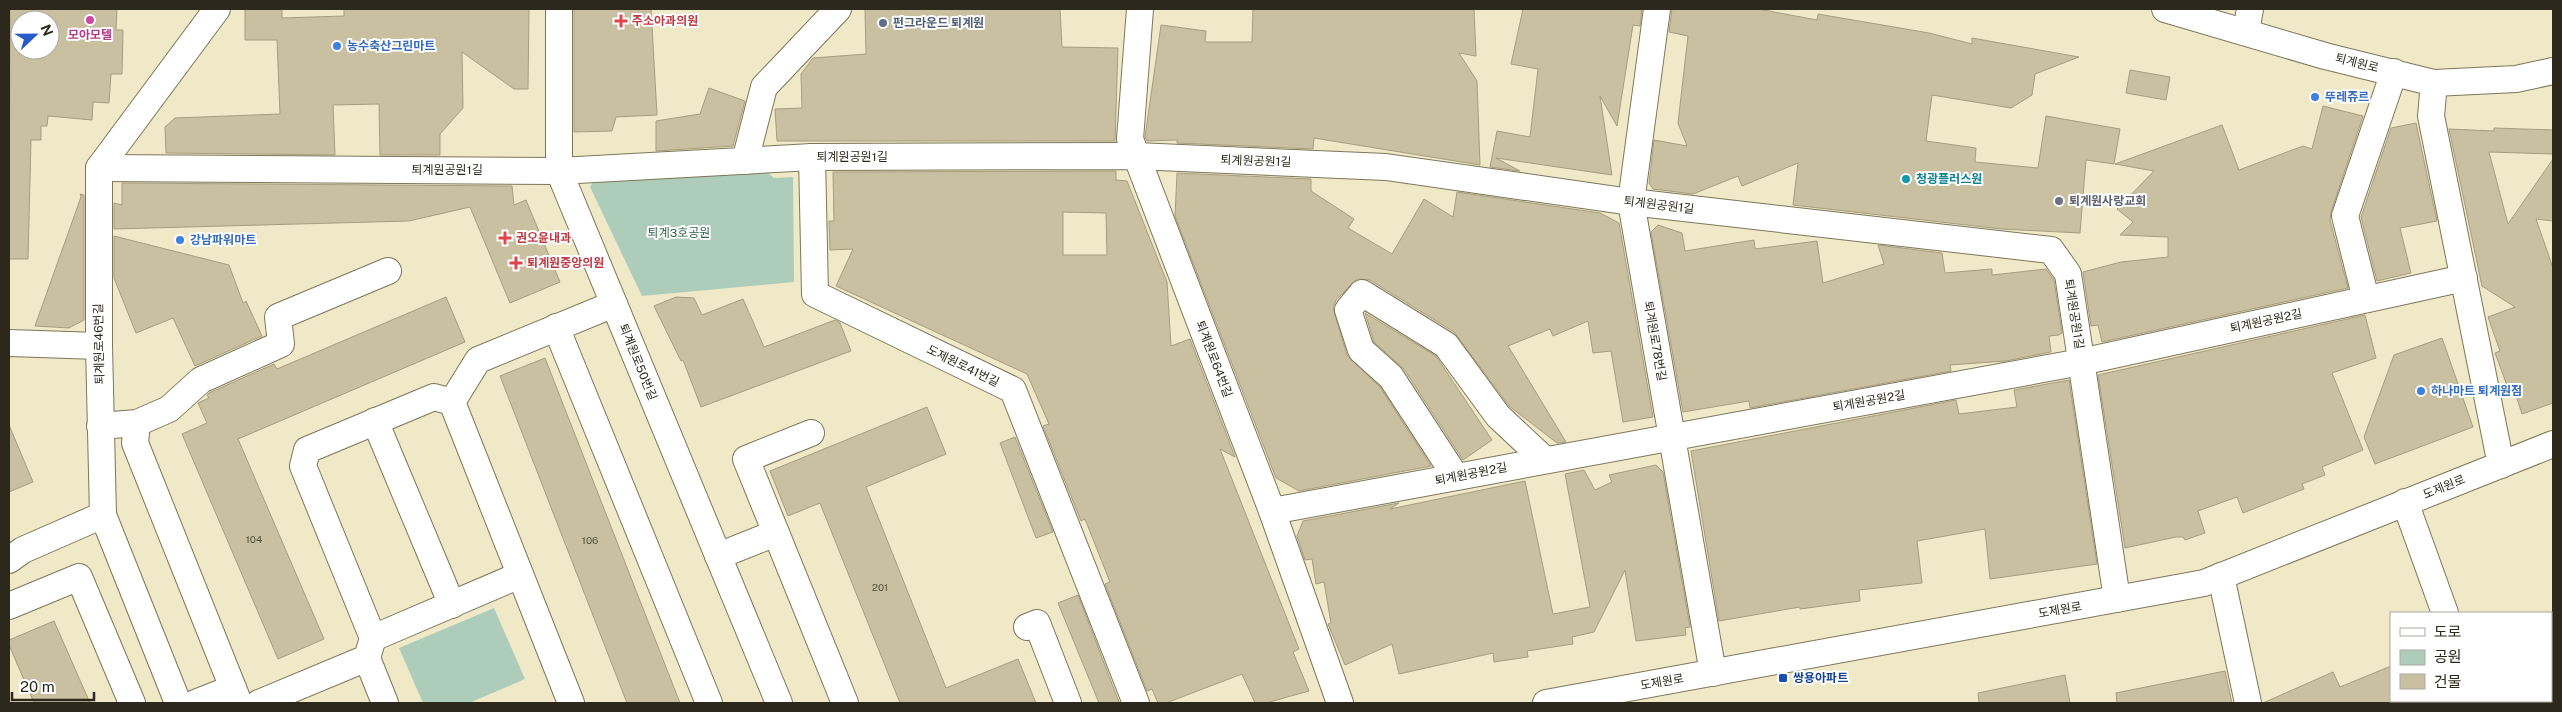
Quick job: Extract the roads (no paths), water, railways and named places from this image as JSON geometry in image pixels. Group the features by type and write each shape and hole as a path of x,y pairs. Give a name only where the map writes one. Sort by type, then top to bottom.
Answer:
{"street":[{"path":"99,168 217,9"},
{"name":"퇴계원로50번길","path":"559,9 559,171 778,703"},
{"path":"745,161 764,87 838,9"},
{"name":"퇴계원로64번길","path":"1140,9 1130,139 1272,511 1340,703"},
{"name":"퇴계원로78번길","path":"1657,9 1631,202 1713,673"},
{"name":"퇴계원로","path":"2164,9 2248,20 2326,56 2434,83 2516,79 2553,71"},
{"path":"2366,299 2345,216 2394,72"},
{"path":"2434,83 2431,116 2501,464"},
{"name":"퇴계원공원1길","path":"99,168 559,171 812,157 1136,156 1386,167 1631,202 2051,250 2068,274 2117,599"},
{"name":"도제원로41번길","path":"812,157 815,294 1013,390 1136,703"},
{"name":"퇴계원로46번길","path":"99,168 98,346 103,515 178,703"},
{"path":"100,426 136,423 169,409 201,380 281,344 278,317 388,271"},
{"name":"퇴계원공원2길","path":"1272,511 2081,362 2464,278"},
{"path":"1456,477 1391,377 1362,350 1348,310 1362,293 1446,345 1498,416 1545,460"},
{"path":"452,402 478,360 614,304"},
{"path":"556,327 709,703"},
{"path":"9,342 98,346"},
{"path":"385,703 370,648 302,466 307,450 434,397 452,402"},
{"path":"452,402 571,703"},
{"path":"375,421 452,605"},
{"path":"136,423 135,443 236,695 195,703"},
{"path":"811,433 746,460 845,703"},
{"name":"도제원로","path":"1546,703 2204,584 2553,444"},
{"path":"2405,502 2445,612"},
{"path":"9,560 23,550 103,515"},
{"path":"718,556 776,533"},
{"path":"259,703 452,605 520,575"},
{"path":"2222,576 2248,703"},
{"path":"9,606 79,577 132,703"},
{"path":"1027,627 1037,623 1068,703"}],"place":[{"name":"모아모텔","path":"90,20"},
{"name":"주소아과의원","path":"621,21"},
{"name":"펀그라운드 퇴계원","path":"883,23"},
{"name":"농수축산그린마트","path":"337,46"},
{"name":"뚜레쥬르","path":"2315,97"},
{"name":"청광플러스원","path":"1906,179"},
{"name":"퇴계원사랑교회","path":"2059,201"},
{"name":"권오윤내과","path":"505,238"},
{"name":"강남파워마트","path":"180,240"},
{"name":"퇴계원중앙의원","path":"516,263"},
{"name":"하나마트 퇴계원점","path":"2421,391"},
{"name":"쌍용아파트","path":"1783,678"}],"park label":[{"name":"퇴계3호공원","path":"679,233"}]}
